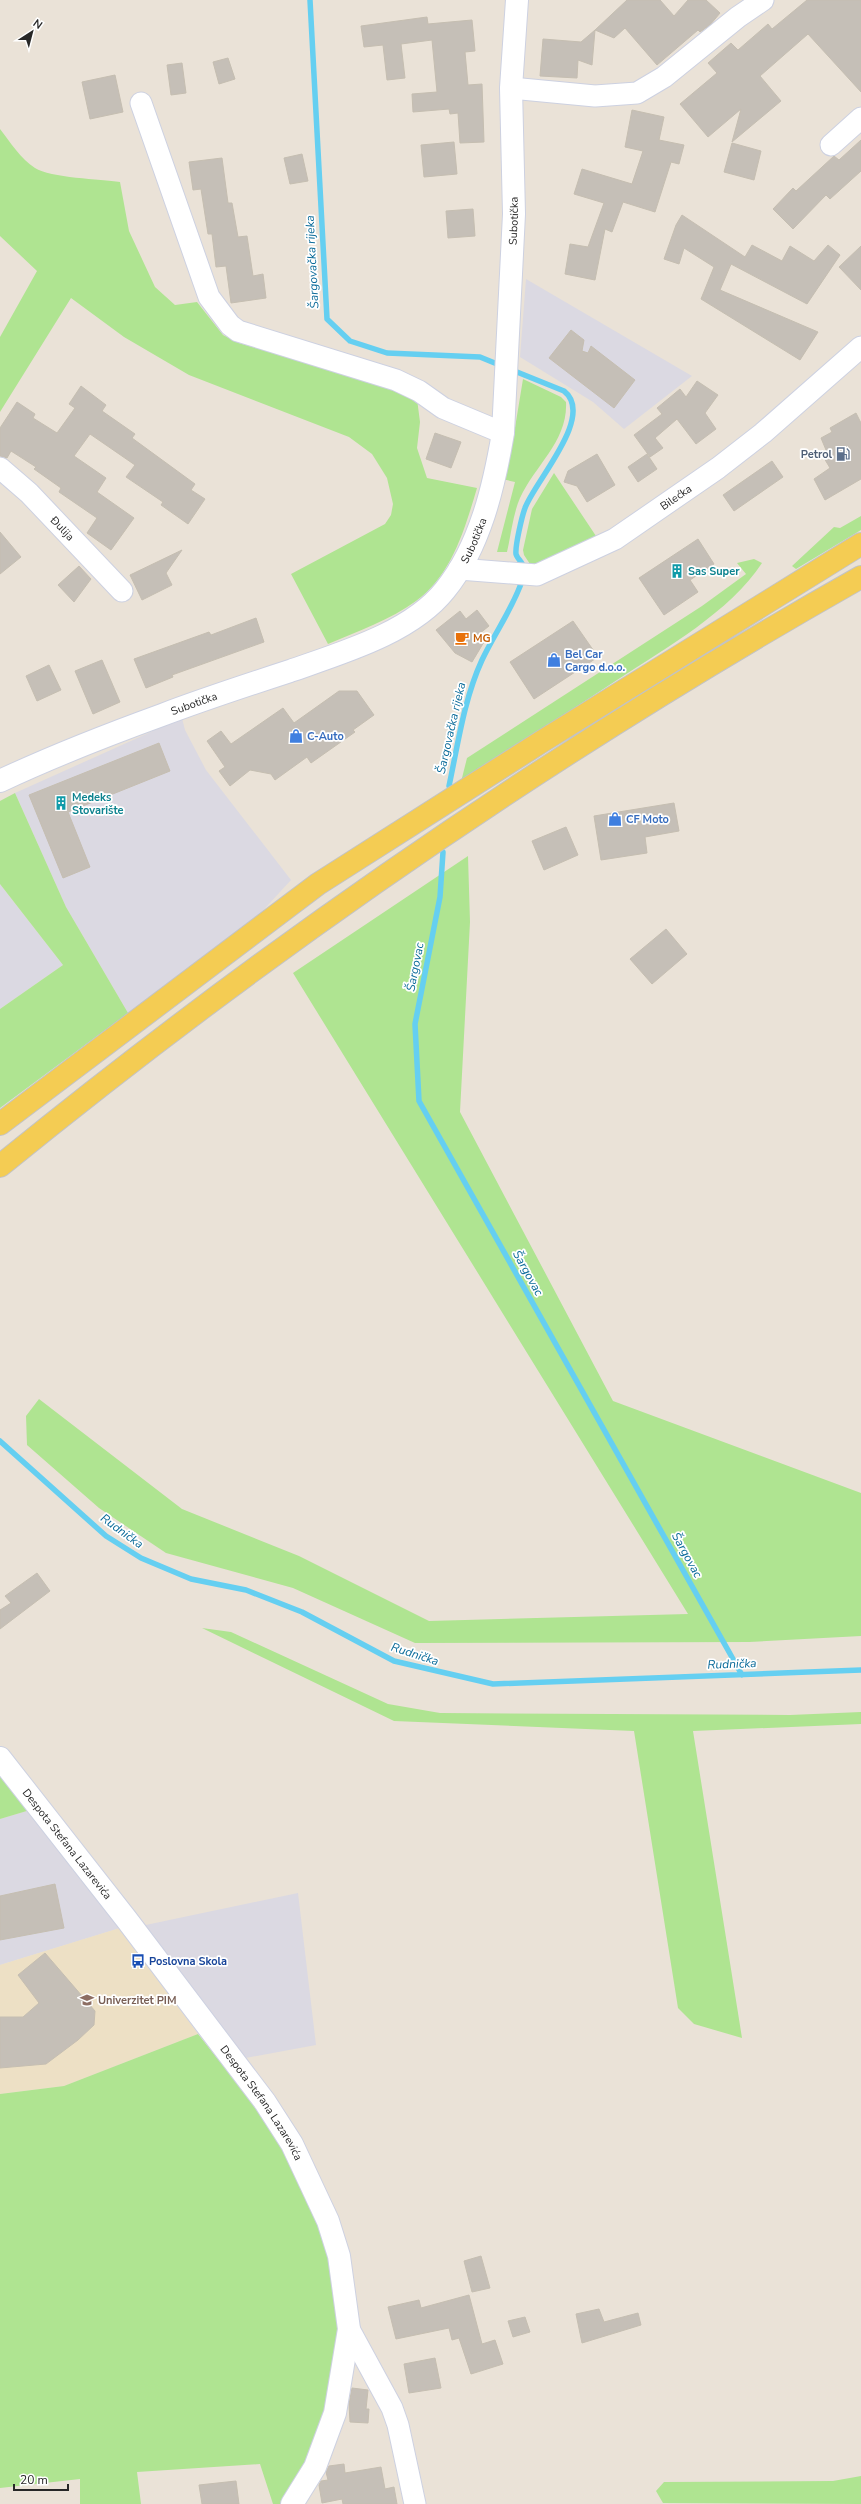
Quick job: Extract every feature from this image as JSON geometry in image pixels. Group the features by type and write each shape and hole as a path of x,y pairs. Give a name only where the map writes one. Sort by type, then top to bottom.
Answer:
{"main road":[{"path":"0,1124 318,884 548,738 861,544"},
{"path":"0,1166 88,1094 205,1006 395,868 562,758 777,624 861,577"}],"street":[{"name":"Subotička","path":"0,780 161,715 364,643 413,620 445,591 459,569 474,540 497,468 503,433 514,214 511,88 517,0"},
{"path":"511,88 595,96 637,93 664,77 738,17 763,0"},
{"path":"141,103 209,298 230,325 238,332 396,380 419,391 443,408 503,433"},
{"path":"832,145 861,118"},
{"name":"Bilećka","path":"459,569 537,575 615,540 701,480 763,433 861,347"},
{"name":"Đulija","path":"0,468 29,493 122,591"},
{"name":"Despota Stefana Lazarevića","path":"0,1758 213,2031 265,2102 292,2144 332,2235 339,2256 349,2329 335,2413 315,2467 292,2504"},
{"path":"349,2329 392,2408 398,2425 415,2504"}],"shaded area":[{"path":"526,279 692,376 624,429 593,402 520,357"},
{"path":"182,718 185,730 206,770 291,880 236,940 128,1013 66,907 15,793"},
{"path":"0,884 63,965 0,1009"},
{"path":"30,1810 120,1928 0,1965 0,1819"},
{"path":"298,1893 316,2045 240,2059 141,1926"},
{"name":"Univerzitet PIM","path":"120,1928 198,2034 64,2086 0,2094 0,1965"}],"green space":[{"path":"0,129 16,150 35,168 63,176 120,182 129,231 155,287 175,305 197,302 223,335 239,343 397,389 417,399 420,422 417,448 427,478 477,488 456,550 439,578 416,601 396,614 374,625 328,644 291,574 385,524 391,515 393,504 387,478 372,454 349,437 189,375 124,337 71,298 0,412 0,337 37,271 0,236"},
{"path":"523,379 561,397 566,402 565,416 562,429 556,441 526,486 520,498 507,552 497,552 515,482 502,479 513,440"},
{"path":"554,473 596,536 543,563 530,564 524,555 523,550 532,509"},
{"path":"861,516 861,530 796,569 792,566 834,527 840,528"},
{"path":"754,559 762,563 749,581 715,613 696,628 461,782 467,758 702,606 746,574 737,563"},
{"path":"15,793 66,907 128,1013 0,1108 0,1009 63,965 0,884 0,801"},
{"path":"468,856 470,922 460,1112 613,1401 861,1493 861,1636 749,1642 415,1643 293,1588 166,1553 99,1508 27,1445 26,1416 39,1399 182,1509 299,1556 429,1621 688,1614 293,973"},
{"path":"202,1628 231,1632 388,1704 440,1713 790,1715 861,1712 861,1724 693,1731 742,2038 694,2024 678,2008 634,1731 394,1721"},
{"path":"0,1770 30,1810 0,1819"},
{"path":"198,2034 244,2092 290,2157 316,2213 331,2270 339,2322 331,2396 309,2458 282,2504 273,2504 260,2464 137,2472 141,2504 80,2504 80,2479 0,2488 0,2094 64,2086"},
{"path":"861,2476 861,2504 663,2503 656,2491 664,2482 833,2481"}],"building":[{"path":"627,0 660,0 674,16 688,0 706,0 720,13 710,25 700,32 698,30 657,65 625,28 614,38 595,30"},
{"path":"807,0 861,0 861,92 808,34 760,76 781,101 732,142 741,109 708,137 680,104 717,73 708,63 731,43 738,50 768,24 772,29"},
{"path":"427,17 428,24 472,20 475,51 465,52 468,85 482,84 484,142 460,143 458,113 450,114 449,109 413,112 412,94 437,92 432,40 401,44 405,78 387,80 383,45 364,47 361,26"},
{"path":"595,30 592,65 578,60 577,78 540,76 543,39 581,42"},
{"path":"228,58 235,79 219,84 213,62"},
{"path":"182,63 186,93 171,95 167,65"},
{"path":"115,75 123,112 90,119 82,82"},
{"path":"632,110 664,117 659,140 684,145 679,164 671,162 655,212 623,202 612,232 605,229 595,280 565,274 570,244 588,247 604,203 574,194 582,169 632,184 643,151 625,147"},
{"path":"861,140 861,171 830,199 826,195 793,229 773,209 793,188 796,191 834,156 839,160"},
{"path":"454,142 457,174 424,177 421,145"},
{"path":"732,143 761,151 754,180 724,172"},
{"path":"302,154 308,181 290,184 284,158"},
{"path":"222,158 228,203 232,203 238,237 247,236 253,276 263,274 266,298 231,303 226,266 216,267 212,234 208,234 201,189 193,190 189,162"},
{"path":"473,209 475,236 448,238 446,211"},
{"path":"682,215 745,257 752,245 782,261 790,246 814,261 828,245 840,255 807,304 731,264 720,290 818,332 800,360 701,299 714,267 684,248 679,264 664,259 676,225"},
{"path":"861,246 861,290 839,267"},
{"path":"571,330 584,340 582,351 588,353 591,346 635,380 614,408 549,358"},
{"path":"697,381 718,395 705,413 716,429 696,444 677,419 655,438 663,448 650,457 634,435 662,414 657,408 680,389 686,397"},
{"path":"81,386 106,405 102,411 135,434 132,438 195,484 191,490 205,499 188,524 161,505 163,502 126,477 135,465 90,434 74,456 106,478 97,492 134,518 111,550 87,533 97,518 59,492 61,488 34,469 36,467 11,451 7,458 0,456 0,428 17,402 35,414 33,418 57,433 75,408 69,404"},
{"name":"Petrol","path":"856,413 861,423 861,479 825,500 814,479 830,468 824,458 826,450 821,438 832,432 830,428"},
{"path":"435,433 461,442 451,468 426,459"},
{"path":"597,454 615,485 587,502 577,486 564,482 568,471"},
{"path":"647,454 657,469 638,482 628,467"},
{"path":"772,461 783,477 734,511 723,495"},
{"path":"0,532 21,557 0,574"},
{"name":"Sas Super","path":"698,539 714,564 690,580 698,592 664,615 639,578"},
{"path":"182,550 166,573 172,585 142,600 130,575"},
{"path":"79,566 91,579 74,602 58,585"},
{"name":"MG","path":"477,610 489,626 479,634 484,642 472,662 455,653 436,630 460,611 466,619"},
{"path":"256,618 264,642 172,675 173,677 146,688 134,659 209,632 211,635"},
{"name":"Bel Car Cargo d.o.o.","path":"573,621 598,657 534,699 510,662"},
{"path":"102,660 120,702 93,714 75,671"},
{"path":"49,665 61,690 37,701 26,676"},
{"name":"C-Auto","path":"339,691 357,691 374,715 353,730 355,732 311,763 307,757 275,780 271,774 250,770 230,786 219,771 225,767 207,741 221,731 231,744 283,708 294,723"},
{"name":"Medeks Stovarište","path":"159,743 170,771 68,812 90,867 63,878 29,795"},
{"path":"674,803 679,831 645,837 647,853 601,860 594,816"},
{"path":"566,827 578,855 544,870 532,841"},
{"path":"666,929 687,954 652,984 630,959"},
{"path":"37,1573 50,1591 0,1629 0,1610 11,1603 5,1596"},
{"path":"55,1884 64,1928 0,1940 0,1896"},
{"path":"45,1953 95,2011 94,2025 78,2040 46,2064 0,2068 0,2017 23,2017 39,2003 18,1975"},
{"path":"481,2256 490,2288 472,2292 464,2261"},
{"path":"469,2295 482,2344 495,2340 503,2364 471,2374 459,2338 452,2340 449,2328 396,2339 388,2307 419,2300 421,2308"},
{"path":"599,2309 604,2322 638,2313 641,2325 582,2343 576,2314"},
{"path":"525,2317 530,2332 513,2337 508,2321"},
{"path":"435,2358 441,2388 409,2393 404,2364"},
{"path":"352,2388 368,2390 366,2409 369,2409 368,2423 350,2422 349,2404"},
{"path":"344,2464 345,2473 381,2467 385,2489 394,2487 397,2504 343,2504 342,2499 322,2503 319,2485 321,2481 328,2480 326,2472 329,2466"},
{"path":"236,2481 239,2504 202,2504 199,2485"}],"waterway":[{"name":"Šargovačka rijeka","path":"310,0 327,319 350,341 387,353 480,357 502,366"},
{"name":"Šargovačka rijeka","path":"512,370 564,391 572,402 573,416 568,432 560,449 525,508 516,550 516,554 524,569"},
{"name":"Šargovačka rijeka","path":"449,786 462,722 476,675 487,650 515,599 523,578"},
{"name":"Šargovac","path":"443,852 440,897 415,1024 419,1101 742,1675"},
{"name":"Rudnička","path":"0,1441 106,1536 141,1558 191,1579 246,1590 302,1612 394,1661 493,1684 861,1670"}],"place":[{"name":"Petrol","path":"843,454"},
{"name":"Sas Super","path":"677,571"},
{"name":"MG","path":"462,638"},
{"name":"Bel Car Cargo d.o.o.","path":"554,660"},
{"name":"C-Auto","path":"296,736"},
{"name":"Medeks Stovarište","path":"61,803"},
{"name":"CF Moto","path":"615,819"},
{"name":"Poslovna Skola","path":"138,1961"},
{"name":"Univerzitet PIM","path":"87,2000"}]}
